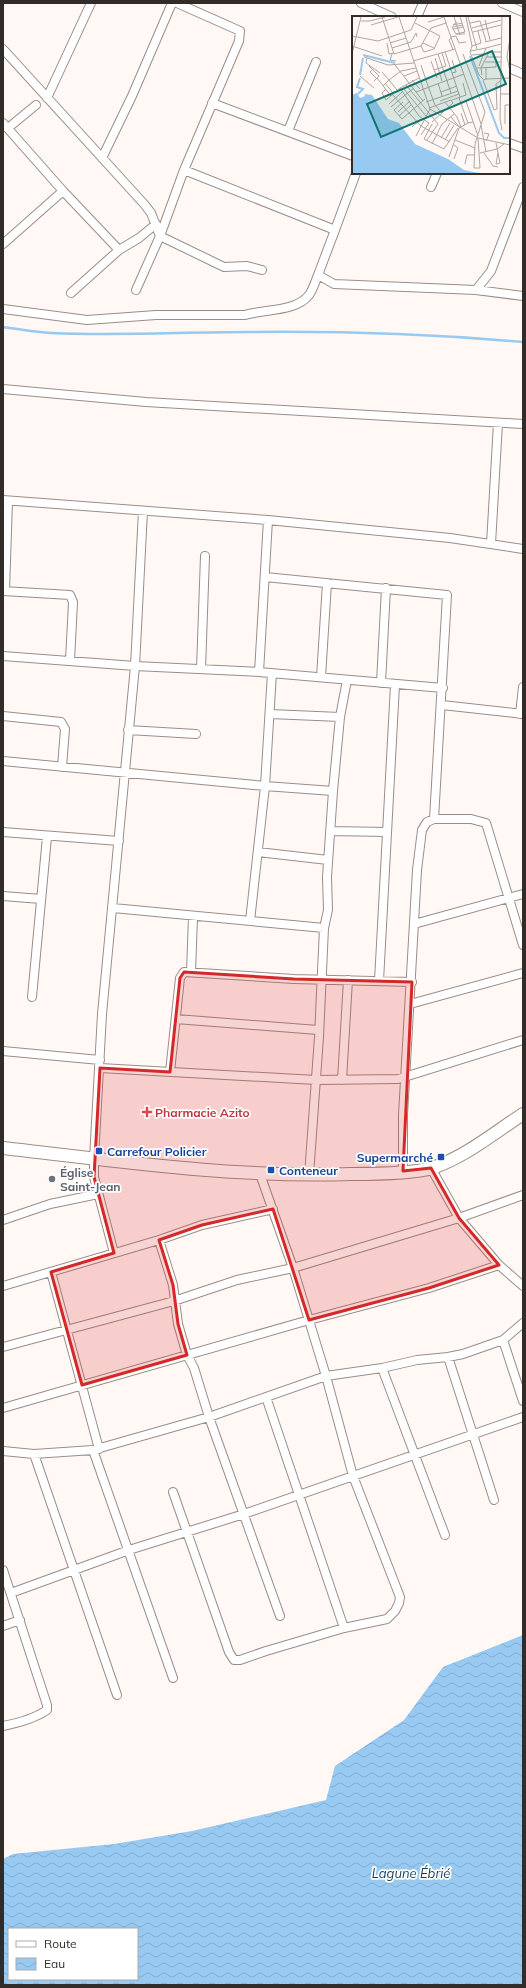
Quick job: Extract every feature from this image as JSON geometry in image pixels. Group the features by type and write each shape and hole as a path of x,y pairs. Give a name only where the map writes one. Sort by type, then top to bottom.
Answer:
{"street":[{"path":"47,98 91,3"},
{"path":"102,158 132,96 172,3"},
{"path":"136,290 160,236 184,170 239,41 240,31 177,3"},
{"path":"361,3 390,16"},
{"path":"417,16 423,3"},
{"path":"502,3 523,12"},
{"path":"3,49 145,205 156,224 160,236 224,266 234,268 247,266 262,270"},
{"path":"288,132 316,62"},
{"path":"510,68 523,74"},
{"path":"212,103 352,156"},
{"path":"36,105 6,126 63,192 120,250"},
{"path":"510,143 523,148"},
{"path":"184,170 335,230"},
{"path":"3,309 87,320 156,315 245,315 258,311 287,307 303,302 310,295 356,174"},
{"path":"431,187 437,174"},
{"path":"476,290 491,271 523,187"},
{"path":"3,244 63,192"},
{"path":"71,293 120,250 139,238 156,224"},
{"path":"318,275 334,284 476,290 523,296"},
{"path":"3,389 146,402 523,424"},
{"path":"491,544 498,423"},
{"path":"70,661 73,602 70,595 4,591 6,501 268,520 450,538 523,549"},
{"path":"114,1253 94,1177 94,1159 102,1014 135,666 143,511"},
{"path":"259,672 268,520"},
{"path":"201,669 205,556"},
{"path":"265,577 447,595 443,688 434,819"},
{"path":"321,677 327,583"},
{"path":"381,683 386,588"},
{"path":"3,656 135,666 259,672 443,688"},
{"path":"250,921 265,786 272,673"},
{"path":"309,1176 324,928 328,910 328,860 333,791 340,717 347,680"},
{"path":"379,981 395,684"},
{"path":"442,705 521,714 523,687"},
{"path":"270,714 340,717"},
{"path":"3,716 60,722 65,729 62,767"},
{"path":"128,730 196,734"},
{"path":"3,761 333,791"},
{"path":"403,1171 403,1115 407,1077 414,924 420,843 422,830 427,822 434,819 471,819 486,823 523,945"},
{"path":"330,831 386,832"},
{"path":"3,832 47,837 119,841"},
{"path":"32,997 47,837"},
{"path":"258,852 328,860"},
{"path":"414,924 510,899 523,894"},
{"path":"3,896 41,899"},
{"path":"113,908 194,917 324,928"},
{"path":"191,972 194,917"},
{"path":"170,1072 180,978 184,972 294,979 412,982"},
{"path":"410,1004 523,974"},
{"path":"342,1080 348,980"},
{"path":"176,1019 318,1030"},
{"path":"3,1051 170,1072 316,1080 342,1080 407,1077 523,1040"},
{"path":"3,1148 94,1159 260,1174 309,1176 403,1171 431,1168 468,1151 523,1114"},
{"path":"431,1168 459,1218 499,1265 523,1286"},
{"path":"173,1492 229,1652 234,1660 240,1660 273,1648 344,1628 387,1619 395,1611 400,1597 353,1476 326,1376 293,1268 260,1174"},
{"path":"3,1220 50,1204 98,1194"},
{"path":"3,1347 174,1301 237,1280 293,1268 459,1218 523,1195"},
{"path":"3,1286 159,1240 202,1225 273,1209"},
{"path":"159,1240 173,1285 174,1301 187,1355 194,1368 209,1417 280,1616"},
{"path":"3,1408 309,1320 429,1288 499,1265"},
{"path":"51,1272 82,1385 96,1449 173,1678"},
{"path":"3,1450 34,1454 96,1449 209,1417 326,1376 382,1368 417,1360 448,1358 480,1349 503,1340 523,1323"},
{"path":"503,1340 523,1401"},
{"path":"448,1358 494,1500"},
{"path":"382,1368 445,1535"},
{"path":"266,1397 344,1628"},
{"path":"11,1593 129,1550 244,1514 523,1417"},
{"path":"34,1454 117,1695"},
{"path":"3,1572 47,1705 47,1710 21,1722 3,1726"},
{"path":"3,1626 20,1620"}],"highlighted area":[{"path":"184,972 294,979 412,982 403,1171 431,1168 459,1218 499,1265 429,1288 309,1320 273,1209 202,1225 159,1240 173,1285 178,1324 187,1355 82,1385 51,1272 114,1253 94,1177 100,1068 170,1072 180,978"}],"water":[{"name":"Lagune Ébrié","path":"523,1635 523,1985 3,1985 3,1859 13,1854 114,1844 192,1831 326,1800 335,1766 404,1720 443,1667"}],"waterway":[{"path":"3,327 45,333 76,334 223,332 351,333 420,335 523,342"}],"place":[{"name":"Pharmacie Azito","path":"147,1112"},
{"name":"Carrefour Policier","path":"99,1151"},
{"name":"Supermarché","path":"441,1157"},
{"name":"Conteneur","path":"271,1170"},
{"name":"Église Saint-Jean","path":"52,1179"}]}
